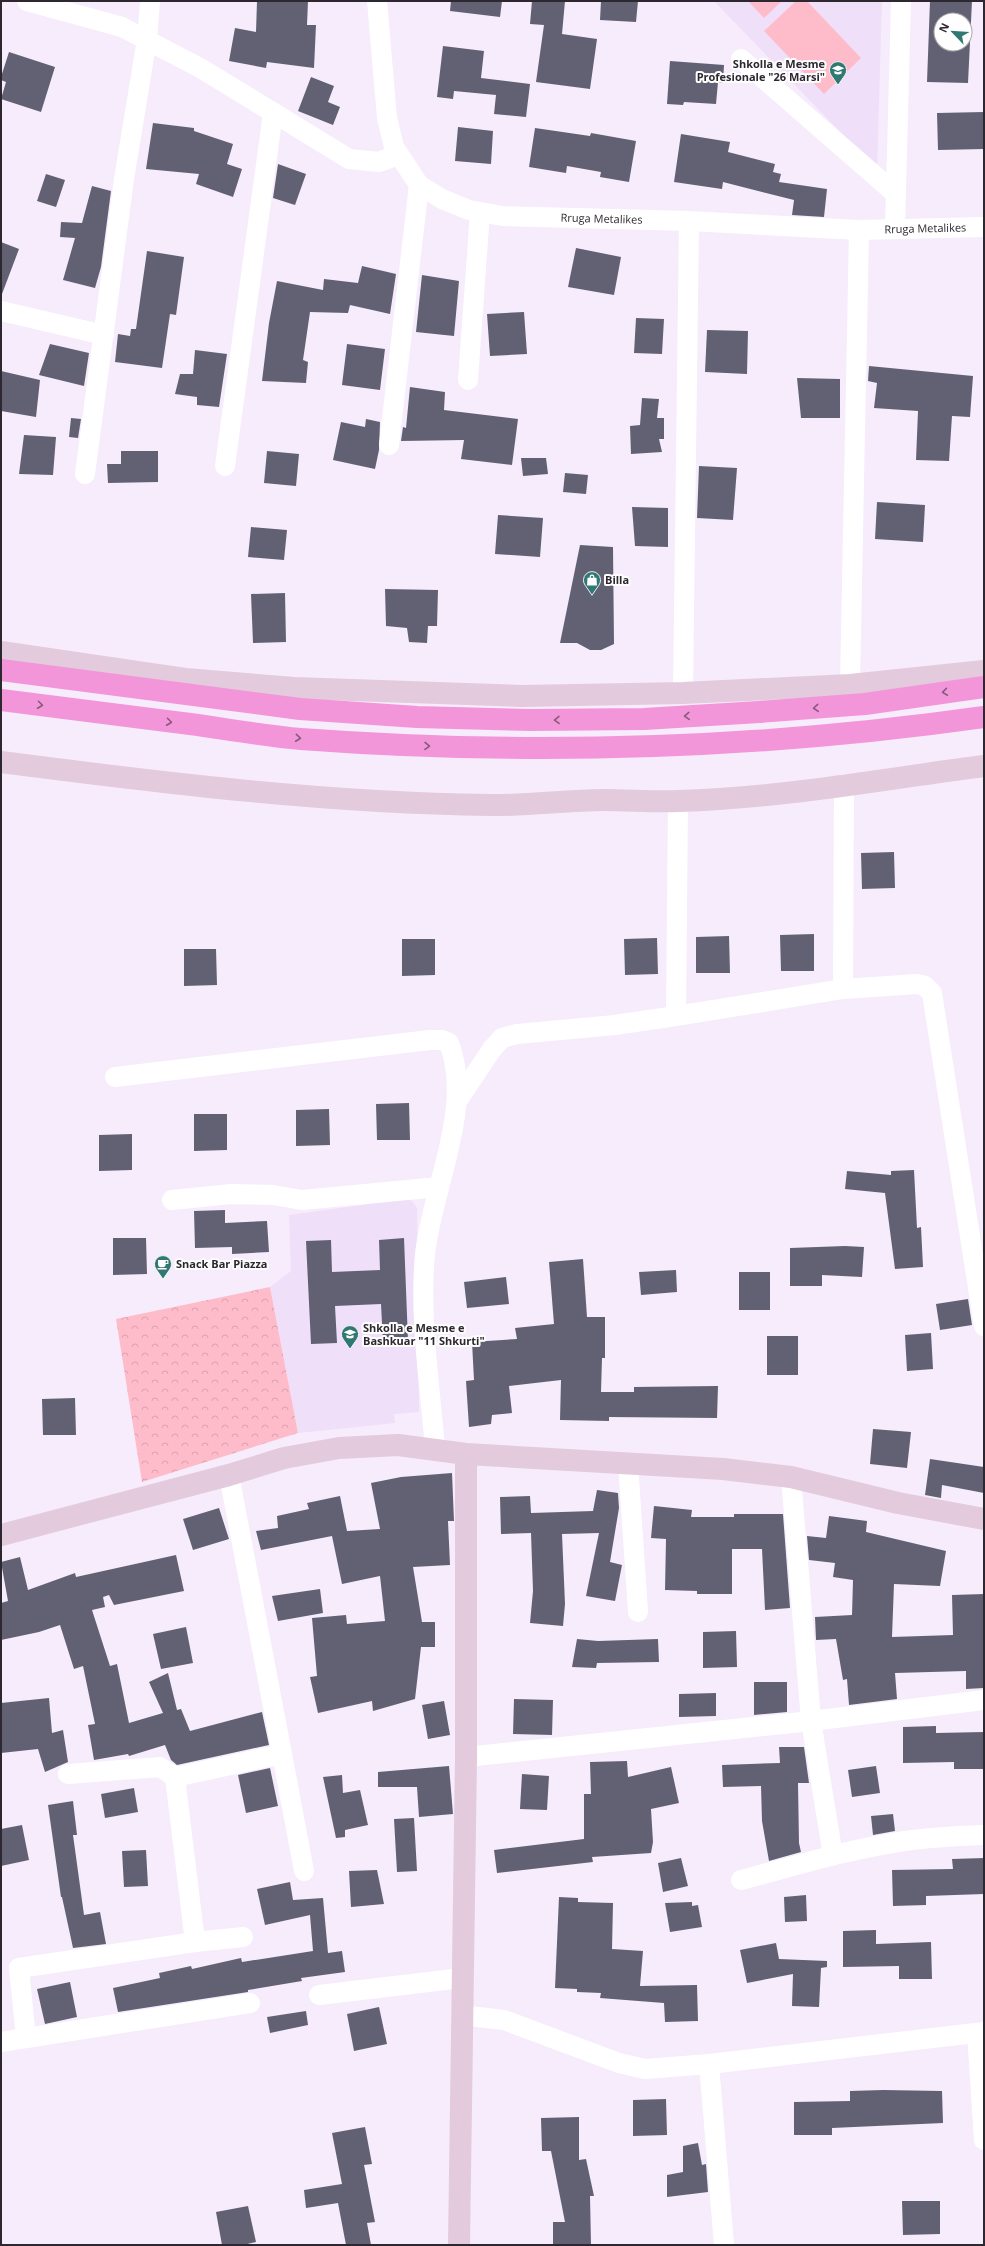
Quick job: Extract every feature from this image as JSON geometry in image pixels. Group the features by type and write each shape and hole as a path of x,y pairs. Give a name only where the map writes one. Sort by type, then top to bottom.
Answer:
{"highway":[{"path":"1,670 300,709 417,717 530,720 644,719 759,712 865,704 984,687"},
{"path":"1,700 298,738 414,746 644,748 760,742 867,732 984,717"}],"street":[{"path":"27,1 122,27 202,70 349,159 379,162 398,155"},
{"path":"85,474 124,179 147,40 150,1"},
{"name":"Rruga Metalikes","path":"377,1 387,118 394,147 419,185 442,200 469,210 502,216 688,221 859,230 984,227"},
{"path":"895,228 901,1"},
{"path":"742,59 896,194"},
{"path":"226,466 273,113"},
{"path":"389,445 419,185"},
{"path":"468,380 480,212"},
{"path":"683,693 688,221"},
{"path":"850,685 859,230"},
{"path":"1,311 104,335"},
{"path":"1,652 185,679 294,688 523,696 683,693 850,685 984,671"},
{"path":"1,762 150,782 419,803 491,805 536,805 604,800 678,801 751,797 984,766"},
{"path":"843,989 844,784"},
{"path":"676,1016 678,801"},
{"path":"458,1100 492,1049 502,1038 517,1034 615,1025 843,989 917,984 925,986 932,993 984,1326"},
{"path":"115,1077 430,1040 442,1040 449,1043 456,1064 458,1100 431,1219 425,1255 424,1296 435,1449"},
{"path":"172,1200 231,1194 273,1195 310,1200 439,1187"},
{"path":"1,1535 229,1475 284,1458 339,1448 398,1445 466,1454 723,1469 790,1477 898,1503 984,1519"},
{"path":"459,2245 461,2015 466,1757 466,1454"},
{"path":"628,1463 638,1612"},
{"path":"229,1475 304,1871"},
{"path":"790,1477 811,1720 833,1856"},
{"path":"466,1757 984,1700"},
{"path":"175,1777 282,1754"},
{"path":"68,1774 160,1766 175,1777 195,1942"},
{"path":"741,1880 833,1856 903,1841 940,1836 984,1835"},
{"path":"26,2038 19,1968 195,1942 243,1937"},
{"path":"319,1995 462,1978"},
{"path":"1,2042 250,2003"},
{"path":"461,2015 504,2020 634,2067 660,2068 709,2064 981,2032 984,2140"},
{"path":"709,2064 724,2245"}],"shaded area":[{"name":"Shkolla e Mesme Profesionale \"26 Marsi\"","path":"714,1 882,1 877,170"},
{"name":"Shkolla e Mesme e Bashkuar \"11 Shkurti\"","path":"406,1199 412,1201 417,1208 419,1412 394,1414 395,1423 298,1433 270,1287 291,1271 289,1215"}],"green space":[{"path":"748,1 782,1 764,18"},
{"path":"796,1 807,1 861,58 824,94 764,31"},
{"path":"270,1287 298,1433 142,1482 116,1319"}],"building":[{"path":"257,1 308,1 307,25 316,25 314,68 267,62 266,68 229,61 235,28 256,32"},
{"path":"451,1 502,1 500,17 450,11"},
{"path":"532,1 565,1 562,34 597,39 590,89 536,82 544,25 530,24"},
{"path":"601,1 638,1 636,22 600,20"},
{"path":"930,1 972,1 971,12 933,12 933,52 970,52 968,83 927,82"},
{"path":"443,46 484,51 481,78 530,84 526,117 494,114 496,95 454,91 453,99 437,97"},
{"path":"9,52 55,67 41,112 1,99 6,82 1,80 1,77"},
{"path":"670,61 724,65 723,83 718,82 716,104 684,102 683,105 667,104"},
{"path":"311,77 334,86 328,102 340,107 333,125 298,111"},
{"path":"984,112 984,149 938,150 937,113"},
{"path":"153,123 194,128 194,131 233,144 227,164 242,169 233,197 196,184 199,174 146,169"},
{"path":"458,127 493,131 491,164 455,161"},
{"path":"535,128 590,136 591,133 636,141 629,182 600,177 601,172 567,166 566,173 529,167"},
{"path":"681,134 730,142 728,152 775,164 773,172 781,174 779,182 827,189 824,217 792,215 794,200 723,182 722,189 674,182"},
{"path":"278,164 306,174 295,205 273,198"},
{"path":"46,174 65,180 56,207 37,201"},
{"path":"92,186 111,191 101,267 95,288 63,280 75,238 60,237 61,222 82,223"},
{"path":"1,242 19,249 2,294 1,293"},
{"path":"576,248 621,257 614,295 568,287"},
{"path":"147,251 184,257 176,315 170,314 162,368 115,362 118,334 130,336 131,329 136,329"},
{"path":"362,266 396,274 390,314 350,305 348,313 310,312 303,360 308,362 306,383 262,381 269,323 277,281 323,290 324,279 358,283"},
{"path":"422,275 459,281 454,336 416,332"},
{"path":"524,312 527,354 490,356 487,314"},
{"path":"636,318 664,319 662,354 634,353"},
{"path":"707,330 748,331 747,374 705,372"},
{"path":"50,344 89,353 84,386 39,375"},
{"path":"347,344 385,349 380,390 342,385"},
{"path":"195,350 227,354 219,407 197,405 197,397 175,394 180,374 193,374"},
{"path":"869,366 973,376 970,417 952,416 949,461 916,460 918,411 874,408 877,383 868,381"},
{"path":"1,371 40,380 36,417 1,411"},
{"path":"797,378 840,379 840,418 801,418"},
{"path":"410,387 445,392 444,410 518,419 512,465 461,459 464,440 401,441 403,427 406,428"},
{"path":"642,398 659,399 657,418 664,418 664,439 659,439 662,452 631,454 630,426 640,425"},
{"path":"71,418 81,419 78,438 69,437"},
{"path":"366,419 380,422 379,450 375,469 333,460 341,422 365,427"},
{"path":"24,435 56,437 53,475 19,474"},
{"path":"121,451 158,451 158,482 108,483 107,464 121,464"},
{"path":"267,451 299,454 296,486 264,483"},
{"path":"521,458 546,458 548,474 523,476"},
{"path":"699,466 737,468 733,520 697,518"},
{"path":"565,473 588,475 586,494 563,492"},
{"path":"877,502 925,505 923,542 875,539"},
{"path":"632,507 668,508 668,547 635,546"},
{"path":"498,515 543,518 540,557 495,554"},
{"path":"251,527 287,530 284,560 248,557"},
{"name":"Billa","path":"580,545 613,547 614,644 601,650 590,650 577,643 560,643"},
{"path":"385,589 438,590 437,626 428,626 427,643 409,642 407,628 386,626"},
{"path":"285,593 286,642 253,643 251,594"},
{"path":"894,852 895,888 862,889 861,853"},
{"path":"814,934 814,971 781,971 780,935"},
{"path":"729,936 730,973 696,973 696,937"},
{"path":"657,938 658,974 625,975 624,939"},
{"path":"402,939 435,939 435,975 402,976"},
{"path":"184,949 216,949 217,985 184,986"},
{"path":"409,1103 410,1140 377,1140 376,1104"},
{"path":"329,1109 330,1145 296,1146 296,1110"},
{"path":"194,1114 227,1114 227,1150 194,1151"},
{"path":"132,1134 132,1170 99,1171 99,1135"},
{"path":"914,1170 917,1228 921,1227 923,1267 895,1269 885,1193 845,1189 847,1171 891,1175 891,1171"},
{"path":"225,1210 225,1223 267,1221 269,1252 232,1254 232,1247 195,1248 194,1211"},
{"path":"113,1238 146,1238 147,1274 113,1275"},
{"path":"404,1238 408,1341 383,1343 381,1304 335,1306 337,1343 311,1344 306,1241 331,1240 332,1272 380,1270 379,1240"},
{"path":"845,1246 864,1247 862,1277 822,1275 822,1286 790,1286 790,1248"},
{"path":"583,1259 587,1317 605,1317 605,1358 602,1358 601,1392 634,1392 634,1387 718,1386 717,1418 609,1417 609,1421 560,1420 561,1380 509,1386 512,1413 492,1415 491,1424 469,1427 466,1381 474,1380 472,1342 517,1339 515,1328 554,1324 549,1262"},
{"path":"676,1270 677,1292 641,1295 639,1272"},
{"path":"739,1272 770,1272 770,1310 739,1310"},
{"path":"506,1277 509,1304 467,1308 464,1282"},
{"path":"968,1299 972,1325 940,1330 936,1304"},
{"path":"931,1333 933,1369 907,1371 905,1335"},
{"path":"767,1336 798,1336 798,1375 767,1375"},
{"path":"75,1398 76,1435 43,1435 42,1399"},
{"path":"873,1429 911,1432 907,1468 870,1464"},
{"path":"930,1459 984,1467 984,1493 942,1485 941,1498 925,1495"},
{"path":"452,1473 454,1521 448,1521 450,1565 413,1567 422,1622 435,1622 435,1647 421,1647 415,1699 373,1711 372,1701 318,1713 310,1677 317,1676 312,1618 346,1615 347,1624 385,1621 380,1576 342,1584 332,1536 261,1550 256,1531 278,1528 277,1516 309,1509 307,1503 340,1496 347,1531 380,1529 371,1483 401,1477"},
{"path":"597,1490 618,1493 619,1508 610,1562 622,1565 615,1601 586,1596 599,1533 562,1534 565,1604 563,1626 530,1623 533,1591 531,1533 501,1534 500,1497 530,1496 531,1513 593,1511"},
{"path":"654,1506 692,1510 691,1517 734,1517 734,1514 783,1514 790,1608 765,1610 762,1549 732,1549 732,1594 697,1594 697,1591 665,1590 666,1539 651,1538"},
{"path":"219,1508 229,1539 193,1550 183,1519"},
{"path":"829,1516 867,1521 866,1532 946,1551 940,1586 894,1584 892,1637 953,1635 952,1595 984,1594 984,1688 966,1689 966,1671 895,1673 897,1699 849,1705 847,1679 843,1680 836,1639 816,1640 815,1617 852,1615 853,1580 833,1577 835,1563 809,1560 807,1536 826,1538"},
{"path":"176,1555 184,1591 114,1605 109,1595 103,1597 105,1607 92,1610 110,1666 117,1664 129,1723 163,1713 149,1682 168,1673 177,1710 181,1709 190,1731 262,1712 269,1745 177,1765 171,1760 165,1745 129,1756 128,1754 94,1760 88,1725 95,1724 83,1666 74,1669 60,1625 39,1632 1,1640 1,1603 8,1601 1,1562 20,1557 28,1590 75,1573 76,1577"},
{"path":"320,1589 323,1613 278,1621 272,1596"},
{"path":"186,1627 193,1663 161,1669 153,1634"},
{"path":"736,1631 737,1667 703,1668 703,1632"},
{"path":"577,1639 598,1641 658,1639 659,1662 597,1663 596,1668 572,1667"},
{"path":"754,1682 787,1682 787,1712 754,1715"},
{"path":"716,1693 716,1716 679,1717 679,1694"},
{"path":"49,1698 52,1733 63,1730 68,1762 45,1772 38,1749 1,1753 1,1703"},
{"path":"514,1699 553,1700 552,1735 513,1734"},
{"path":"444,1701 450,1735 428,1739 422,1705"},
{"path":"936,1726 936,1733 984,1732 984,1769 954,1769 954,1762 903,1763 903,1727"},
{"path":"779,1747 804,1747 809,1783 798,1783 799,1843 801,1852 769,1861 762,1821 761,1786 723,1787 722,1765 780,1763"},
{"path":"627,1761 628,1777 671,1767 679,1803 651,1809 653,1842 651,1853 592,1857 593,1862 497,1873 494,1850 584,1839 584,1794 591,1794 590,1762"},
{"path":"449,1766 453,1814 419,1817 417,1787 378,1787 378,1772"},
{"path":"876,1766 880,1793 852,1797 848,1770"},
{"path":"270,1768 278,1806 246,1813 238,1775"},
{"path":"522,1774 549,1776 547,1810 520,1809"},
{"path":"342,1775 343,1793 360,1790 368,1825 345,1830 345,1837 336,1838 323,1777"},
{"path":"134,1788 138,1812 105,1818 101,1794"},
{"path":"73,1801 77,1835 73,1835 84,1915 100,1912 106,1944 73,1948 61,1897 48,1805"},
{"path":"893,1814 895,1831 873,1835 871,1816"},
{"path":"414,1818 417,1871 397,1872 394,1819"},
{"path":"22,1825 29,1860 1,1866 1,1829"},
{"path":"146,1850 148,1886 124,1887 122,1851"},
{"path":"681,1858 688,1886 663,1892 658,1863"},
{"path":"984,1858 984,1894 926,1896 926,1905 893,1906 892,1870 953,1869 952,1859"},
{"path":"377,1870 384,1904 351,1907 349,1871"},
{"path":"290,1882 293,1900 323,1898 328,1953 342,1951 345,1972 301,1978 302,1981 248,1990 248,1992 118,2012 113,1988 160,1978 159,1973 191,1966 192,1969 241,1958 242,1962 313,1951 310,1915 265,1925 257,1889"},
{"path":"806,1895 807,1921 785,1922 784,1897"},
{"path":"559,1897 578,1898 578,1902 613,1903 612,1949 643,1951 640,1986 697,1985 698,2021 665,2022 664,2003 600,1998 601,1993 577,1992 577,1989 555,1988"},
{"path":"692,1902 692,1906 698,1905 702,1927 670,1932 665,1903"},
{"path":"876,1930 876,1944 931,1942 932,1979 899,1979 899,1966 843,1967 843,1931"},
{"path":"776,1943 779,1959 827,1961 827,1967 821,1968 819,2007 792,2006 793,1974 747,1983 740,1950"},
{"path":"70,1982 77,2017 45,2024 37,1989"},
{"path":"379,2007 387,2044 354,2051 347,2014"},
{"path":"306,2011 308,2025 270,2033 267,2017"},
{"path":"850,2091 942,2091 943,2123 832,2128 832,2135 794,2135 794,2102 850,2101"},
{"path":"666,2099 667,2135 633,2136 633,2100"},
{"path":"579,2117 579,2160 586,2159 594,2196 590,2196 591,2245 553,2245 553,2222 565,2222 551,2151 542,2151 541,2118"},
{"path":"365,2127 372,2164 364,2165 375,2222 367,2223 371,2245 346,2245 338,2203 306,2208 304,2190 342,2184 332,2133"},
{"path":"698,2143 702,2165 706,2164 708,2192 667,2197 667,2175 683,2172 683,2146"},
{"path":"902,2201 940,2201 940,2234 903,2235"},
{"path":"248,2206 256,2242 243,2245 222,2245 216,2212"}],"place":[{"name":"Shkolla e Mesme Profesionale \"26 Marsi\"","path":"838,85"},
{"name":"Billa","path":"592,595"},
{"name":"Snack Bar Piazza","path":"163,1279"},
{"name":"Shkolla e Mesme e Bashkuar \"11 Shkurti\"","path":"350,1349"}]}
